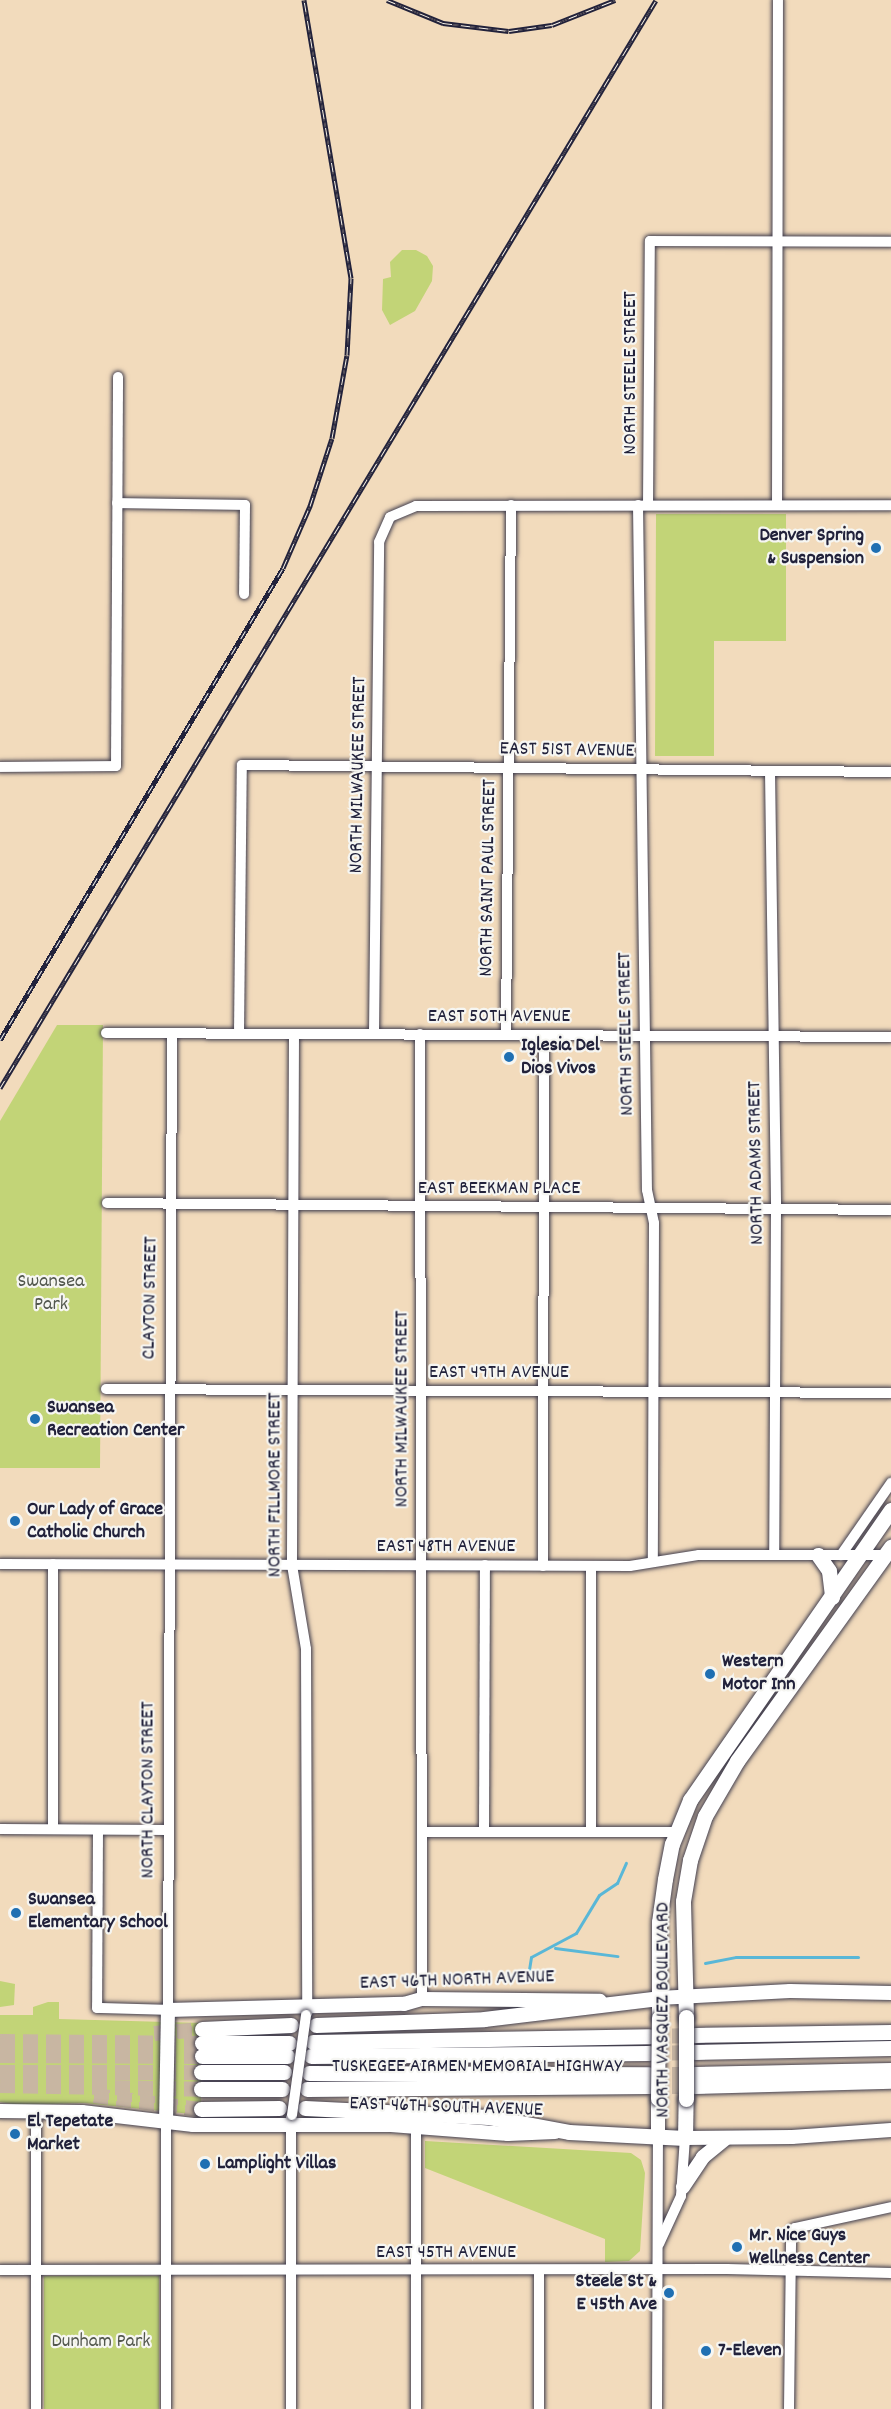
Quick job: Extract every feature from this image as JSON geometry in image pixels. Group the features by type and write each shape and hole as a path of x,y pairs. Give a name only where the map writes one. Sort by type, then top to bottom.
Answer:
{"highway":[{"name":"NORTH VASQUEZ BOULEVARD","path":"659,1998 660,1912 676,1832 705,1775 891,1510"},
{"name":"NORTH VASQUEZ BOULEVARD","path":"685,2138 686,2018 683,1901 690,1860 705,1816 737,1761 889,1552"},
{"path":"818,1555 829,1571 831,1597"},
{"name":"EAST 46TH NORTH AVENUE","path":"620,2002 659,1998"},
{"path":"310,2015 484,2019 620,2002"},
{"path":"288,2049 202,2043 291,2025"},
{"path":"695,2035 891,2032"},
{"name":"TUSKEGEE AIRMEN MEMORIAL HIGHWAY","path":"649,2036 312,2049 649,2053"},
{"path":"695,2052 891,2048"},
{"path":"891,2070 695,2080 891,2081"},
{"path":"201,2072 284,2072"},
{"name":"TUSKEGEE AIRMEN MEMORIAL HIGHWAY","path":"306,2089 649,2080 309,2073"},
{"path":"201,2089 282,2089"},
{"path":"201,2109 292,2114 488,2117 569,2132"},
{"name":"EAST 46TH SOUTH AVENUE","path":"569,2132 685,2138"}],"main road":[{"name":"EAST 46TH NORTH AVENUE","path":"659,1998 790,1991 891,1993"},
{"name":"NORTH VASQUEZ BOULEVARD","path":"658,2137 659,1998"},
{"name":"EAST 46TH NORTH AVENUE","path":"168,2010 310,2015 415,2003 422,1999 620,2002"},
{"name":"NORTH CLAYTON STREET","path":"166,2123 168,2010"},
{"name":"EAST 46TH SOUTH AVENUE","path":"0,2111 102,2114 166,2123 292,2114 416,2127 517,2134 569,2132"},
{"name":"EAST 46TH SOUTH AVENUE","path":"685,2138 725,2139 891,2130"},
{"path":"683,2187 703,2157 725,2139"}],"street":[{"path":"777,505 778,0"},
{"name":"NORTH STEELE STREET","path":"653,1562 654,1223 650,1206 645,1035 643,769 643,505 650,241 777,242"},
{"path":"777,242 891,242"},
{"path":"0,767 116,766 118,377"},
{"path":"117,503 244,505 244,594"},
{"path":"511,505 891,505"},
{"name":"NORTH MILWAUKEE STREET","path":"374,1034 379,542 390,518 416,506 511,505"},
{"name":"NORTH SAINT PAUL STREET","path":"506,1035 511,505"},
{"name":"EAST 51ST AVENUE","path":"239,1033 242,765 891,772"},
{"name":"NORTH ADAMS STREET","path":"770,771 776,1209 774,1555"},
{"name":"EAST 50TH AVENUE","path":"106,1033 891,1037"},
{"name":"CLAYTON STREET","path":"166,1564 171,1033"},
{"name":"NORTH FILLMORE STREET","path":"291,2409 292,2114 310,2015 306,1649 292,1565 294,1034"},
{"name":"NORTH MILWAUKEE STREET","path":"420,1034 423,1565 422,1999"},
{"path":"543,1566 544,1035"},
{"name":"EAST BEEKMAN PLACE","path":"107,1203 650,1206 891,1210"},
{"name":"EAST 49TH AVENUE","path":"106,1389 891,1393"},
{"path":"841,1555 891,1483"},
{"name":"EAST 48TH AVENUE","path":"0,1564 591,1566 653,1562 686,1555 860,1555 889,1552"},
{"path":"53,1564 53,1829"},
{"name":"NORTH CLAYTON STREET","path":"166,1564 169,1830 168,2010"},
{"path":"484,1832 485,1565"},
{"path":"591,1566 591,1832"},
{"path":"0,1829 169,1830"},
{"name":"EAST 46TH NORTH AVENUE","path":"98,1830 97,2008 168,2010"},
{"path":"423,1832 676,1832"},
{"path":"36,2111 36,2409"},
{"path":"166,2123 166,2409"},
{"path":"416,2127 416,2409"},
{"path":"657,2409 658,2137"},
{"path":"659,2245 683,2187 685,2138"},
{"path":"789,2409 789,2272 795,2228 891,2207"},
{"name":"EAST 45TH AVENUE","path":"0,2270 417,2272 658,2270 891,2273"},
{"path":"539,2271 539,2409"}],"green space":[{"path":"402,250 416,250 427,256 433,266 432,281 415,311 390,325 382,310 383,279 391,277 390,262"},
{"path":"656,514 786,514 786,641 714,641 714,756 655,756"},
{"name":"Swansea Park","path":"57,1025 103,1025 100,1468 0,1468 0,1121"},
{"path":"0,1981 15,1984 14,2005 0,2007"},
{"path":"48,2002 59,2002 59,2019 202,2023 201,2115 84,2103 19,2105 0,2102 0,2015 33,2015 33,2007"},
{"path":"425,2141 631,2153 641,2160 645,2173 640,2251 629,2261 605,2262 605,2239 425,2168"},
{"name":"Dunham Park","path":"44,2276 159,2276 159,2409 44,2409"}],"waterway":[{"path":"528,1976 531,1957 576,1933 599,1895 617,1883 626,1863"},
{"path":"555,1948 617,1956"},
{"path":"705,1963 736,1957 858,1957"}],"tunnel":[{"path":"154,2033 202,2029"},
{"path":"649,2036 695,2035"},
{"path":"0,2041 202,2043"},
{"path":"649,2053 695,2052"},
{"path":"0,2055 202,2056"},
{"path":"0,2072 201,2072"},
{"path":"649,2074 695,2074"},
{"path":"0,2085 201,2089"},
{"path":"649,2086 695,2086"},
{"path":"94,2095 201,2109"}],"railway":[{"path":"0,1040 283,568 310,506 332,438 347,355 351,278 304,0"},
{"path":"387,0 443,23 509,31 552,25 615,0"},
{"path":"0,1088 656,0"}],"place":[{"name":"Denver Spring & Suspension","path":"876,548"},
{"name":"Iglesia Del Dios Vivos","path":"509,1057"},
{"name":"Swansea Recreation Center","path":"35,1419"},
{"name":"Our Lady of Grace Catholic Church","path":"15,1521"},
{"name":"Western Motor Inn","path":"710,1674"},
{"name":"Swansea Elementary School","path":"16,1913"},
{"name":"El Tepetate Market","path":"15,2134"},
{"name":"Lamplight Villas","path":"205,2164"},
{"name":"Mr. Nice Guys Wellness Center","path":"737,2247"},
{"name":"Steele St & E 45th Ave","path":"669,2293"},
{"name":"7-Eleven","path":"706,2351"}]}
